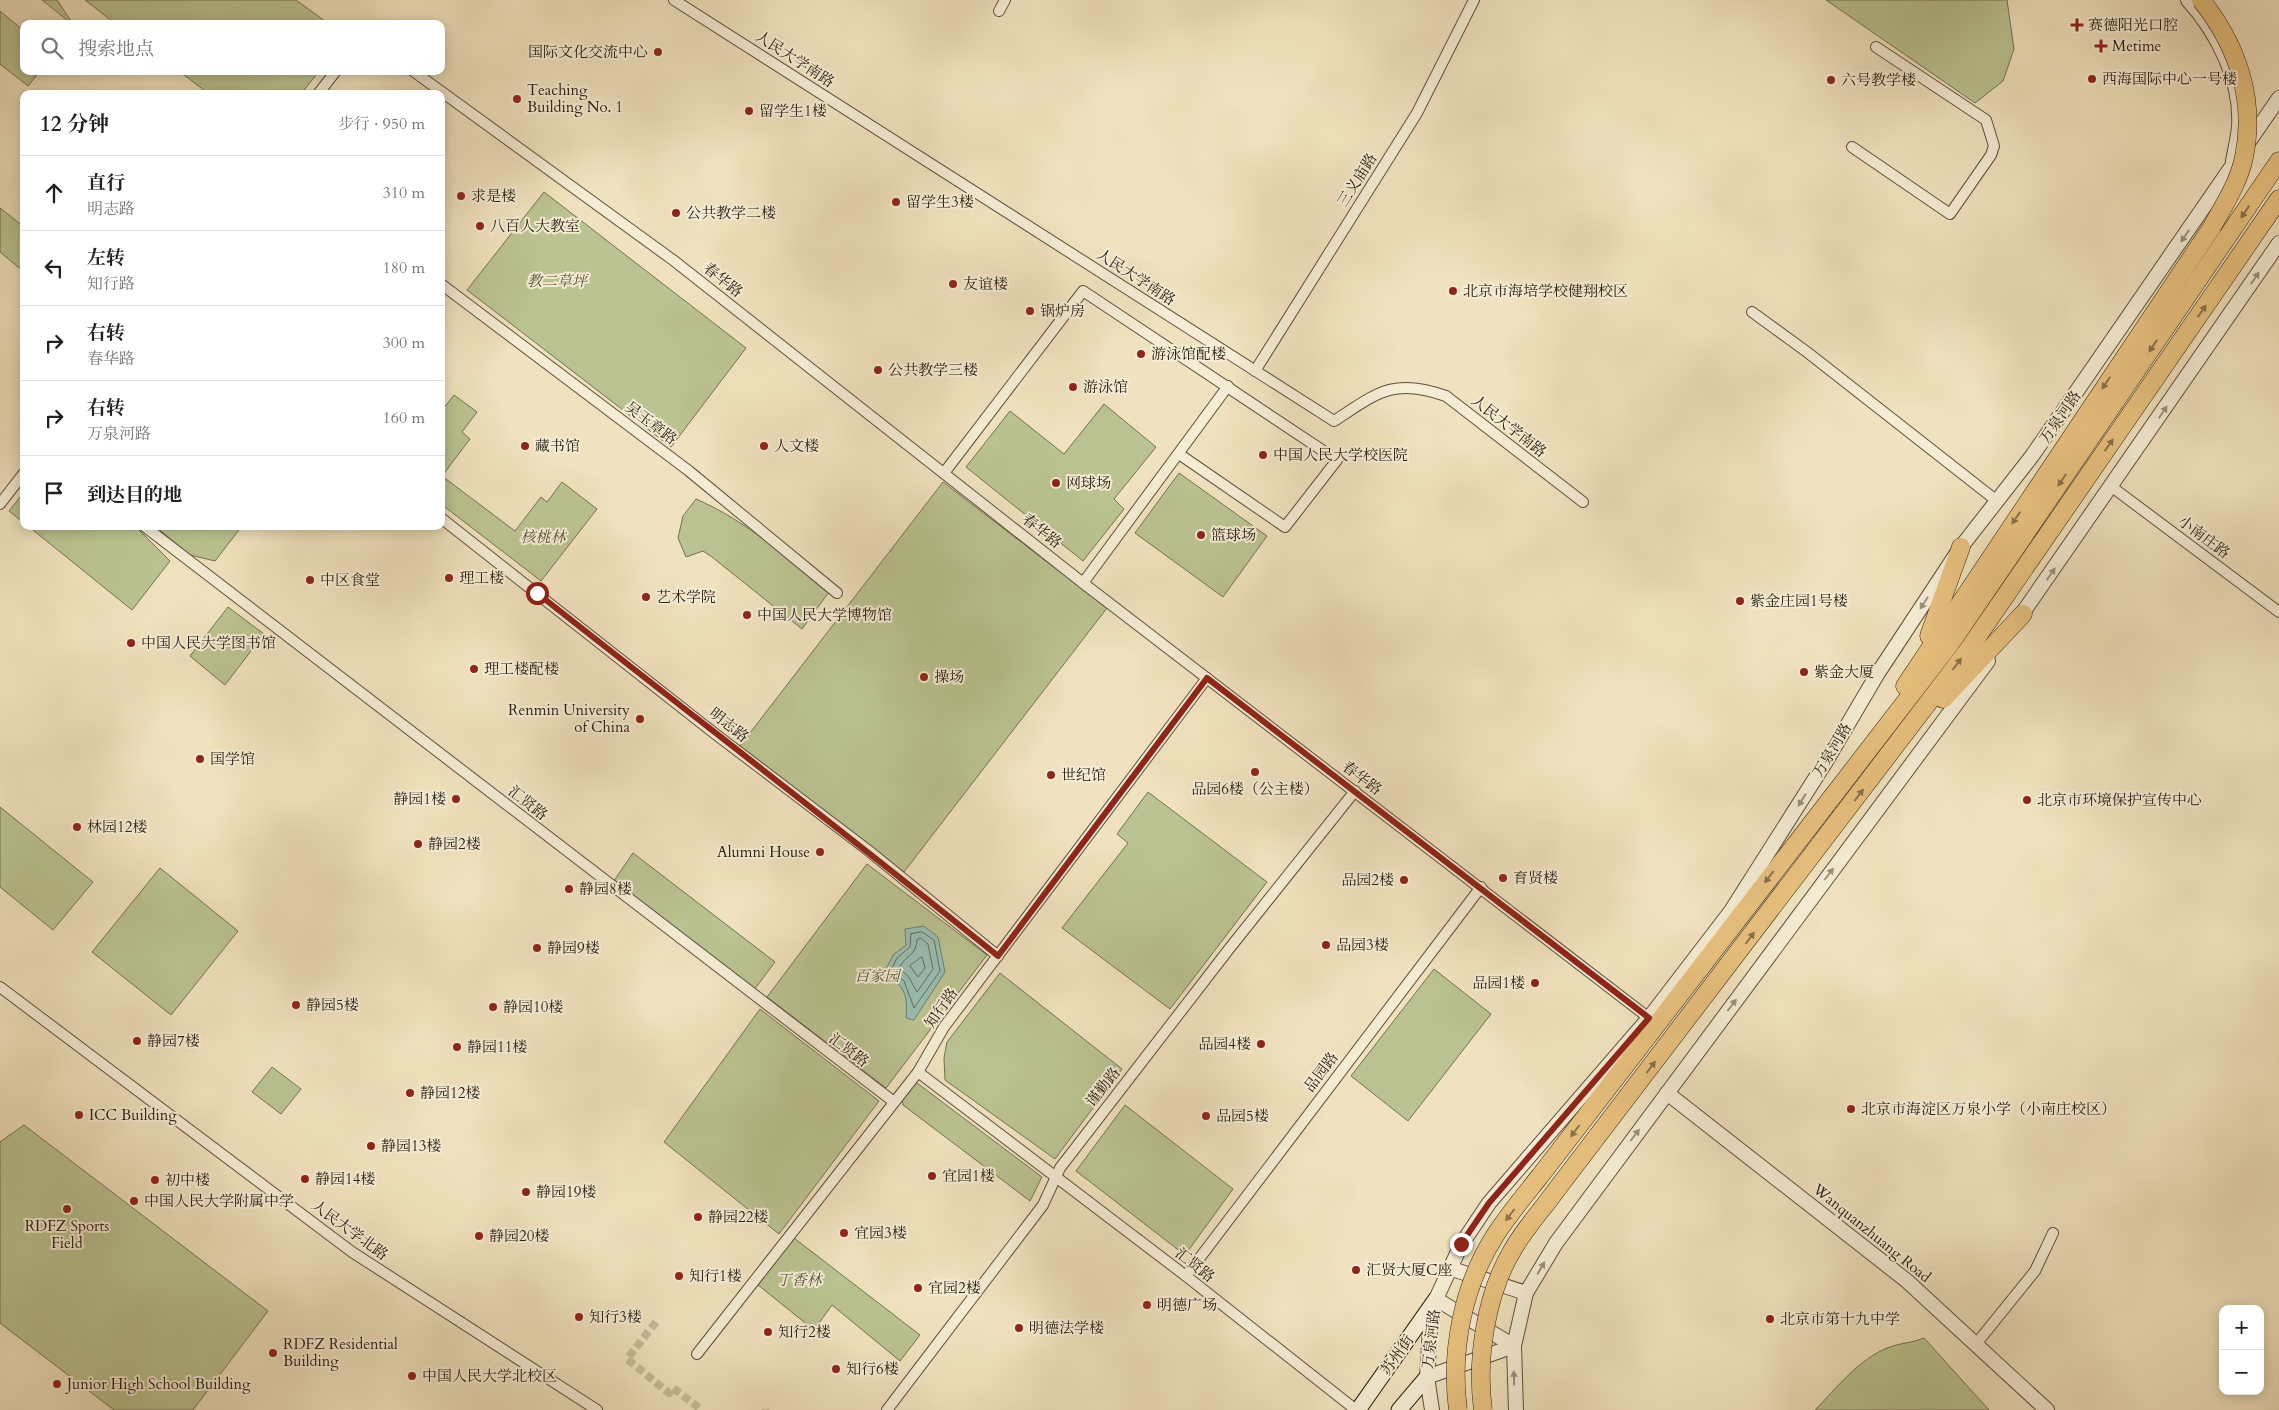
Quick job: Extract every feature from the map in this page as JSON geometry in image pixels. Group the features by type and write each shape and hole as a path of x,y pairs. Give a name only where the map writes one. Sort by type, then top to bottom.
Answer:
{"highway":[{"path":"1863,754 1920,661 2212,227 2231,192 2244,158 2248,127 2246,93 2237,58 2220,23 2201,0"},
{"name":"万泉河路","path":"1458,1410 1455,1372 1464,1310 1471,1285 1483,1257 1496,1234 1863,754 1950,644 2276,166"},
{"path":"1482,1410 1480,1364 1494,1292 1512,1250 1966,653 2279,199"},
{"path":"1920,661 1961,547"},
{"path":"1886,760 2023,614"}],"main road":[{"name":"苏州街","path":"1357,1410 1436,1299"},
{"path":"1399,1410 1427,1377"}],"street":[{"name":"人民大学南路","path":"674,0 1334,421 1381,391 1422,387 1446,396 1583,502"},
{"path":"1000,11 1005,0"},
{"name":"三义庙路","path":"1256,371 1416,112 1474,0"},
{"path":"2188,0 2202,15 2220,44 2235,85 2239,126 2232,167"},
{"path":"1852,147 1950,214 1991,155 1994,146 1986,120 1876,47"},
{"path":"321,90 333,75"},
{"name":"春华路","path":"419,75 439,90"},
{"name":"春华路","path":"445,94 673,260 1082,583 1481,887 1649,1018"},
{"name":"万泉河路","path":"1432,1410 1427,1377 1430,1329 1436,1299 1461,1244 1489,1203 1649,1018 1731,911 1825,763 1878,673 1961,547 2038,449 2276,104"},
{"path":"1516,1410 1514,1346 1526,1293 1556,1243 2023,614 2279,242"},
{"name":"吴玉章路","path":"445,287 689,471 837,593"},
{"path":"944,473 1083,291 1337,460 1285,527 1179,454"},
{"path":"1752,312 1807,352 1997,501"},
{"path":"1082,583 1228,386"},
{"path":"0,504 20,478"},
{"name":"小南庄路","path":"2112,487 2279,612"},
{"name":"明志路","path":"445,521 714,733 869,852 998,956"},
{"name":"汇贤路","path":"149,530 749,993 894,1102"},
{"name":"知行路","path":"697,1354 918,1072 944,1027 1207,678"},
{"name":"谨勤路","path":"887,1410 1043,1205 1060,1168 1229,949 1355,791"},
{"name":"品园路","path":"1186,1276 1481,887"},
{"name":"人民大学北路","path":"0,987 352,1252 597,1410"},
{"name":"汇贤路","path":"918,1072 1186,1276 1357,1410"},
{"name":"Wanquanzhuang Road","path":"1667,1092 1907,1281 2047,1410"},
{"path":"1976,1344 2035,1271 2053,1233"},
{"path":"1449,1268 1526,1293"},
{"path":"1436,1299 1514,1346"},
{"path":"1427,1377 1514,1346"}],"green space":[{"path":"42,0 57,0 70,20 67,20"},
{"path":"85,0 296,0 324,20 111,20"},
{"path":"1826,0 2007,0 2014,49 2003,81 1975,103"},
{"path":"0,11 20,28 20,75 37,75 28,86 0,64"},
{"path":"184,75 316,75 304,90 204,90"},
{"name":"教二草坪","path":"544,192 746,348 671,447 467,290"},
{"path":"0,208 20,224 20,269 0,252"},
{"name":"核桃林","path":"454,395 477,412 462,432 470,439 445,472 445,407"},
{"name":"网球场","path":"1104,404 1156,447 1114,499 1124,509 1083,561 966,467 1010,411 1064,454"},
{"name":"篮球场","path":"1179,473 1267,536 1223,597 1135,533"},
{"name":"核桃林","path":"445,478 515,531 541,497 547,502 562,482 597,509 541,581 445,507"},
{"name":"操场","path":"943,482 1107,608 904,872 740,746"},
{"path":"20,497 20,520 9,511"},
{"path":"696,499 715,508 749,529 782,553 829,592 802,629 703,551 686,557 678,538 683,516"},
{"path":"33,530 139,530 170,561 132,610"},
{"path":"160,530 239,530 215,561 190,555"},
{"path":"228,607 264,634 225,685 190,656"},
{"path":"1148,792 1267,882 1170,1009 1062,928 1128,843 1117,834"},
{"path":"0,807 93,882 53,930 0,887"},
{"path":"633,853 775,962 754,990 613,882"},
{"name":"百家园","path":"867,864 987,955 886,1088 767,997"},
{"path":"160,868 238,931 171,1015 92,952"},
{"path":"1434,969 1491,1014 1408,1121 1351,1076"},
{"path":"1000,973 1122,1069 1055,1159 945,1080 944,1058 947,1042"},
{"path":"760,1009 879,1101 779,1234 664,1142"},
{"path":"272,1067 301,1089 281,1114 252,1092"},
{"path":"917,1083 1042,1177 1030,1201 903,1105 902,1096"},
{"path":"1125,1105 1233,1189 1185,1255 1076,1171"},
{"name":"RDFZ Sports Field","path":"24,1125 268,1311 193,1410 114,1410 0,1323 0,1142"},
{"name":"丁香林","path":"794,1238 920,1335 900,1361 832,1305 814,1330 758,1285"},
{"path":"1924,1338 1989,1410 1815,1410 1849,1374 1868,1358 1890,1347"}],"water":[{"path":"924,926 938,937 945,972 914,1020 906,1018 905,996 900,986 884,973 893,955 906,945 905,929"}],"tunnel":[{"path":"656,1322 627,1359 669,1393 673,1388 702,1410"}],"place":[{"name":"赛德阳光口腔","path":"2077,25"},
{"name":"Metime","path":"2101,46"},
{"name":"国际文化交流中心","path":"658,52"},
{"name":"西海国际中心一号楼","path":"2092,79"},
{"name":"六号教学楼","path":"1831,80"},
{"name":"Teaching Building No. 1","path":"517,99"},
{"name":"留学生1楼","path":"749,111"},
{"name":"求是楼","path":"461,196"},
{"name":"留学生3楼","path":"896,202"},
{"name":"公共教学二楼","path":"676,213"},
{"name":"八百人大教室","path":"480,226"},
{"name":"友谊楼","path":"953,284"},
{"name":"北京市海培学校健翔校区","path":"1453,291"},
{"name":"锅炉房","path":"1030,311"},
{"name":"游泳馆配楼","path":"1141,354"},
{"name":"公共教学三楼","path":"878,370"},
{"name":"游泳馆","path":"1073,387"},
{"name":"藏书馆","path":"525,446"},
{"name":"人文楼","path":"764,446"},
{"name":"中国人民大学校医院","path":"1263,455"},
{"name":"网球场","path":"1056,483"},
{"name":"篮球场","path":"1201,535"},
{"name":"理工楼","path":"449,578"},
{"name":"中区食堂","path":"310,580"},
{"name":"艺术学院","path":"646,597"},
{"name":"紫金庄园1号楼","path":"1740,601"},
{"name":"中国人民大学博物馆","path":"747,615"},
{"name":"中国人民大学图书馆","path":"131,643"},
{"name":"理工楼配楼","path":"474,669"},
{"name":"紫金大厦","path":"1804,672"},
{"name":"操场","path":"924,677"},
{"name":"Renmin University of China","path":"640,719"},
{"name":"国学馆","path":"200,759"},
{"name":"品园6楼（公主楼）","path":"1255,772"},
{"name":"世纪馆","path":"1051,775"},
{"name":"静园1楼","path":"456,799"},
{"name":"北京市环境保护宣传中心","path":"2027,800"},
{"name":"林园12楼","path":"77,827"},
{"name":"静园2楼","path":"418,844"},
{"name":"Alumni House","path":"820,852"},
{"name":"育贤楼","path":"1503,878"},
{"name":"品园2楼","path":"1404,880"},
{"name":"静园8楼","path":"569,889"},
{"name":"品园3楼","path":"1326,945"},
{"name":"静园9楼","path":"537,948"},
{"name":"品园1楼","path":"1535,983"},
{"name":"静园5楼","path":"296,1005"},
{"name":"静园10楼","path":"493,1007"},
{"name":"静园7楼","path":"137,1041"},
{"name":"品园4楼","path":"1261,1044"},
{"name":"静园11楼","path":"457,1047"},
{"name":"静园12楼","path":"410,1093"},
{"name":"北京市海淀区万泉小学（小南庄校区）","path":"1851,1109"},
{"name":"ICC Building","path":"79,1115"},
{"name":"品园5楼","path":"1206,1116"},
{"name":"静园13楼","path":"371,1146"},
{"name":"宜园1楼","path":"932,1176"},
{"name":"静园14楼","path":"305,1179"},
{"name":"初中楼","path":"155,1180"},
{"name":"静园19楼","path":"526,1192"},
{"name":"中国人民大学附属中学","path":"134,1201"},
{"name":"RDFZ Sports Field","path":"67,1209"},
{"name":"静园22楼","path":"698,1217"},
{"name":"宜园3楼","path":"844,1233"},
{"name":"静园20楼","path":"479,1236"},
{"name":"汇贤大厦C座","path":"1356,1270"},
{"name":"知行1楼","path":"679,1276"},
{"name":"宜园2楼","path":"918,1288"},
{"name":"明德广场","path":"1147,1305"},
{"name":"知行3楼","path":"579,1317"},
{"name":"北京市第十九中学","path":"1770,1319"},
{"name":"明德法学楼","path":"1019,1328"},
{"name":"知行2楼","path":"768,1332"},
{"name":"RDFZ Residential Building","path":"273,1353"},
{"name":"知行6楼","path":"836,1369"},
{"name":"中国人民大学北校区","path":"412,1376"},
{"name":"Junior High School Building","path":"57,1384"}],"route":[{"path":"537,593 714,733 869,852 998,956 1207,678 1649,1018 1489,1203 1461,1244"}]}
